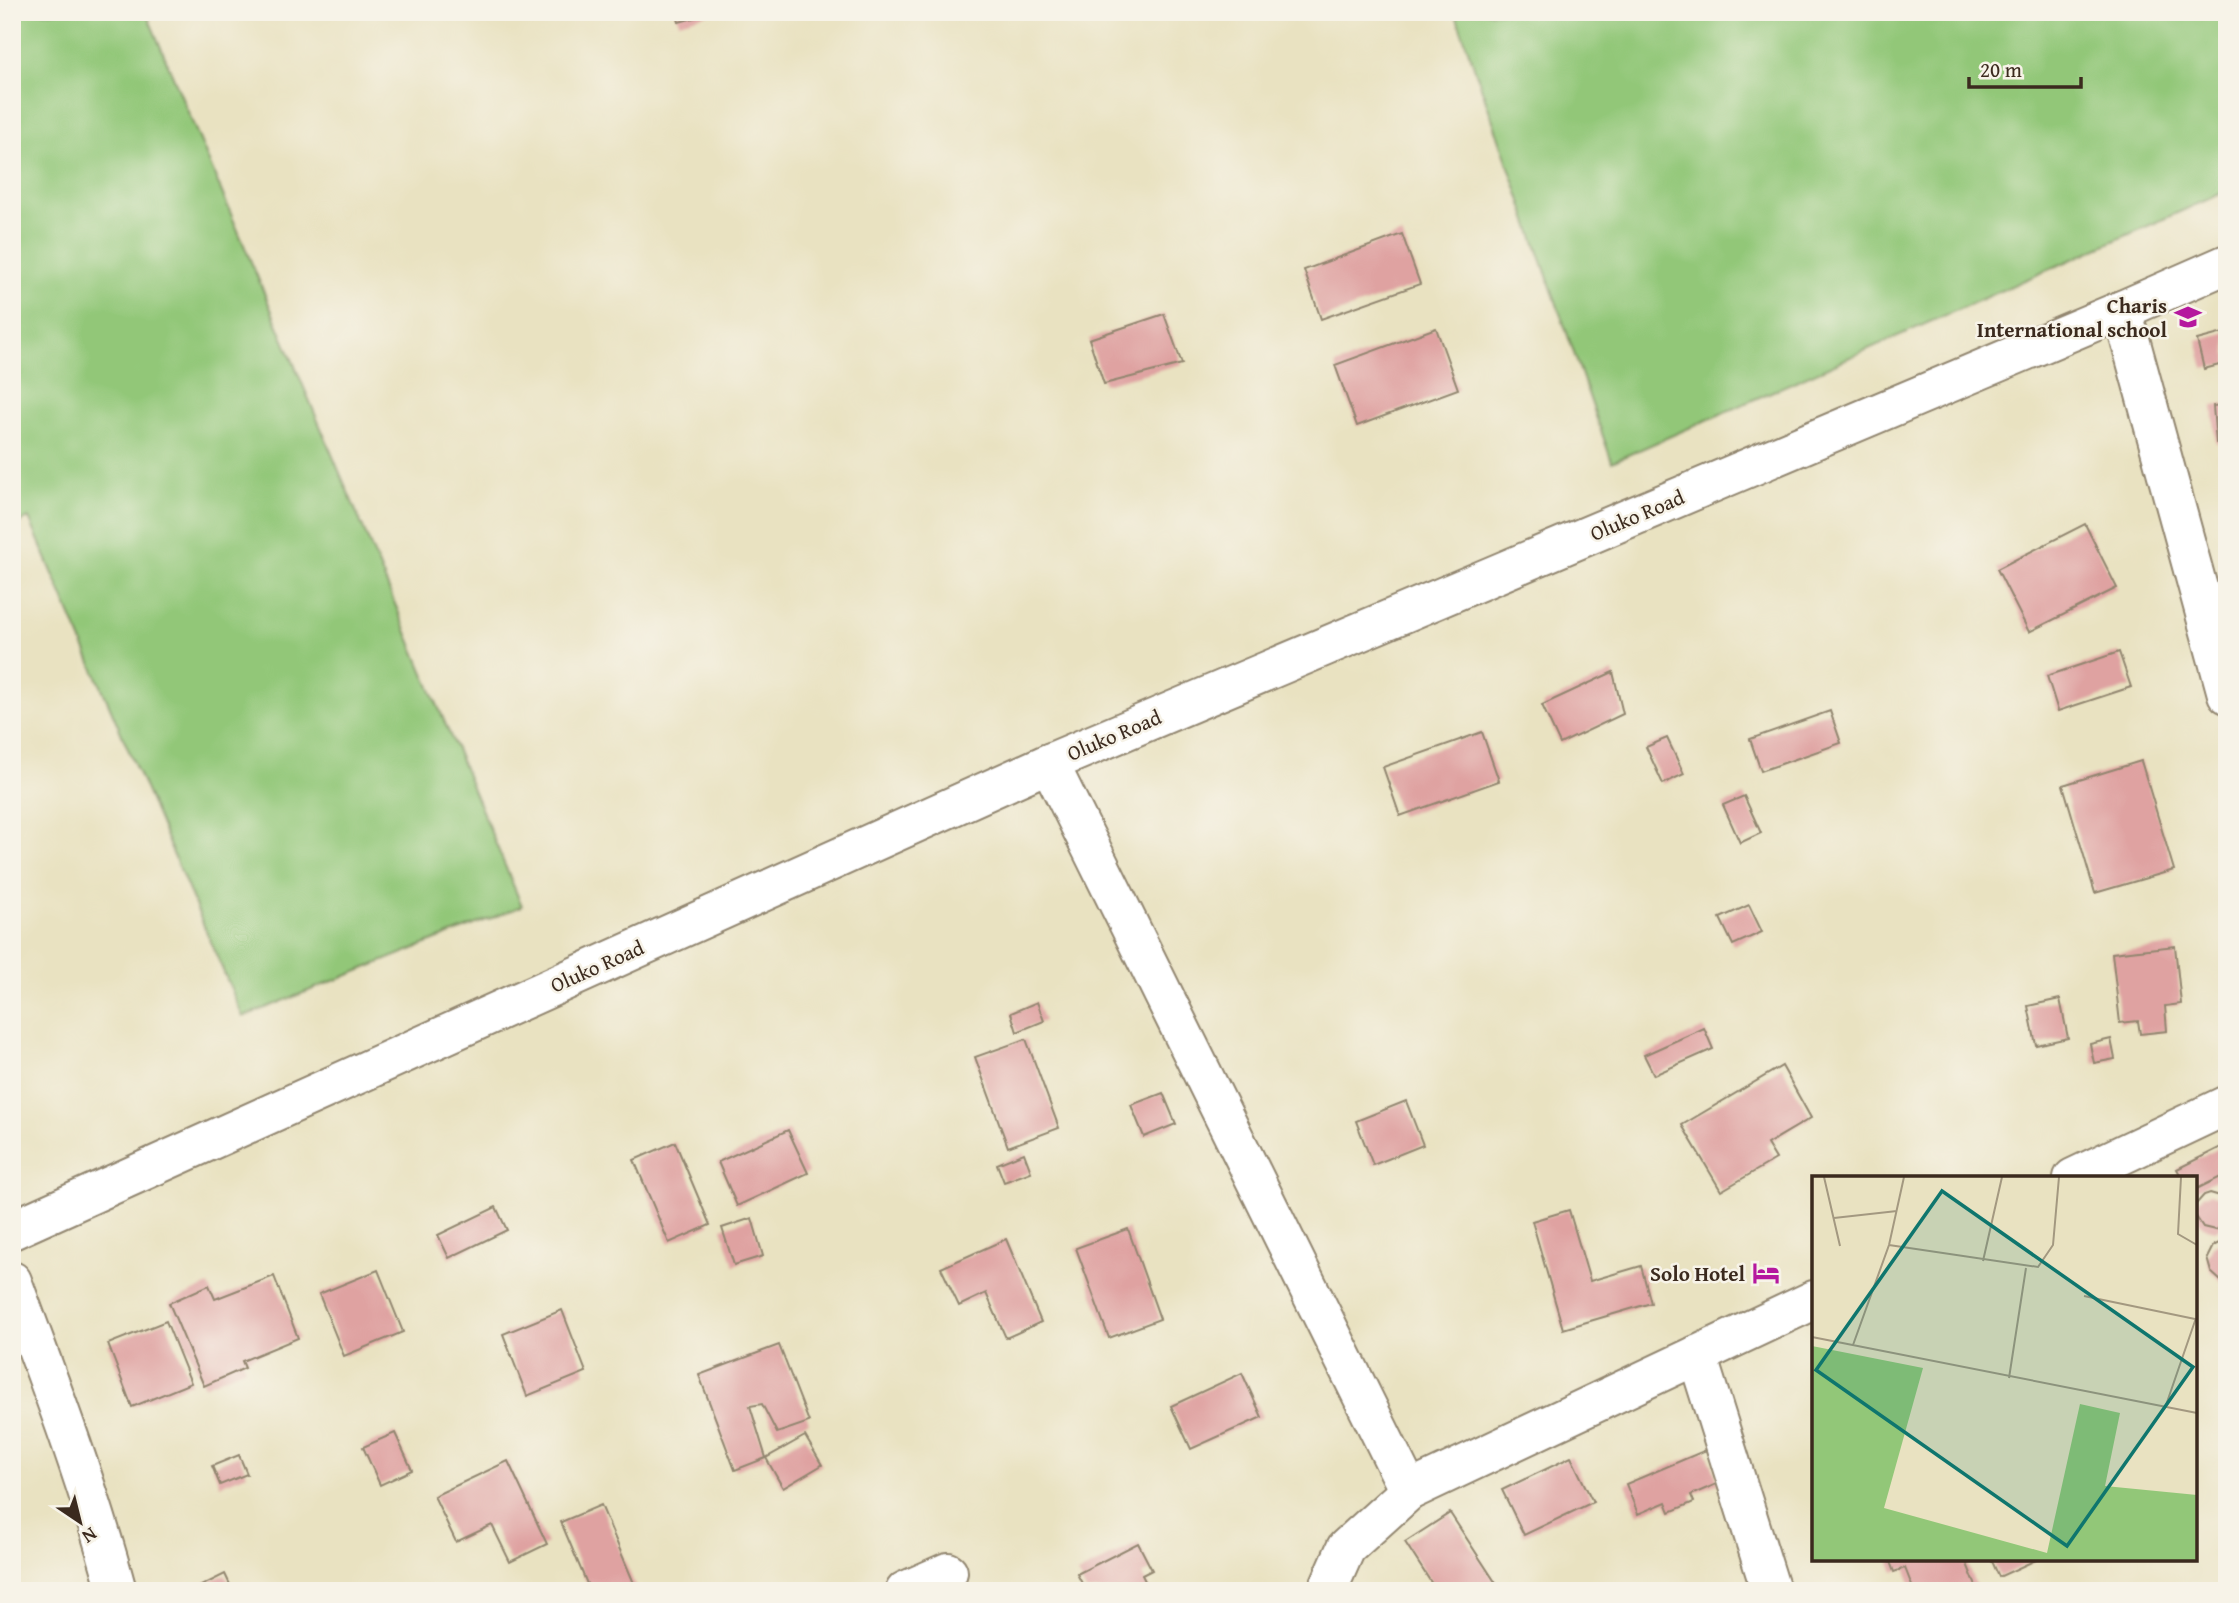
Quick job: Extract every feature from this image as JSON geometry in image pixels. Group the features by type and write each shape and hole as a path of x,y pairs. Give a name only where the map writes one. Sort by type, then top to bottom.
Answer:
{"street":[{"name":"Oluko Road","path":"12,1230 1049,762 2227,264"},
{"path":"2122,310 2227,694"},
{"path":"1049,762 1409,1491"},
{"path":"2077,1176 2227,1105"},
{"path":"12,1281 59,1409 117,1591"},
{"path":"1327,1591 1346,1548 1409,1491 1812,1301"},
{"path":"1697,1355 1771,1591"},
{"path":"905,1591 947,1572"}],"green space":[{"path":"12,12 146,12 522,906 243,1017 29,518 12,526"},
{"path":"1455,12 2227,12 2227,191 1612,462"}],"building":[{"path":"676,12 712,12 712,13 679,22"},
{"path":"1402,234 1420,284 1321,319 1304,270"},
{"path":"1164,314 1182,364 1104,384 1089,339"},
{"path":"1436,328 1458,389 1357,426 1335,365"},
{"path":"2227,332 2227,363 2204,369 2197,340"},
{"path":"2227,404 2227,442 2216,443 2213,406"},
{"path":"2085,524 2117,588 2029,632 1997,569"},
{"path":"2119,652 2131,687 2058,711 2047,676"},
{"path":"1613,672 1623,714 1560,744 1542,705"},
{"path":"1830,711 1841,743 1761,771 1750,739"},
{"path":"1482,732 1499,781 1400,816 1383,767"},
{"path":"1667,738 1684,774 1663,784 1646,747"},
{"path":"2141,761 2174,870 2095,893 2063,785"},
{"path":"1744,796 1761,833 1740,843 1723,805"},
{"path":"1749,905 1762,932 1733,945 1720,918"},
{"path":"2175,946 2181,1004 2165,1006 2167,1031 2140,1034 2138,1021 2120,1023 2112,953"},
{"path":"2060,999 2068,1038 2036,1045 2028,1006"},
{"path":"1037,1002 1044,1021 1017,1032 1011,1013"},
{"path":"1704,1028 1713,1049 1654,1075 1644,1055"},
{"path":"1026,1039 1059,1128 1008,1147 975,1057"},
{"path":"2111,1039 2115,1059 2094,1063 2090,1044"},
{"path":"1782,1066 1811,1118 1767,1144 1776,1159 1721,1191 1682,1125"},
{"path":"1163,1093 1176,1124 1144,1137 1131,1105"},
{"path":"1406,1101 1423,1145 1373,1165 1356,1121"},
{"path":"788,1130 808,1173 737,1206 718,1162"},
{"path":"675,1142 710,1225 669,1243 634,1160"},
{"path":"2225,1145 2227,1149 2227,1174 2197,1189 2197,1176 2181,1176 2177,1169"},
{"path":"1024,1153 1031,1172 1004,1182 997,1164"},
{"path":"2210,1193 2227,1198 2227,1224 2215,1230 2203,1227 2197,1218 2197,1203"},
{"path":"496,1207 507,1230 449,1258 438,1235"},
{"path":"1569,1210 1590,1281 1641,1266 1651,1303 1563,1329 1532,1221"},
{"path":"752,1218 763,1256 734,1265 722,1228"},
{"path":"1128,1229 1160,1319 1109,1338 1076,1248"},
{"path":"1006,1239 1041,1322 1006,1338 986,1293 959,1306 941,1268"},
{"path":"2227,1239 2227,1282 2221,1281 2211,1272 2207,1258 2213,1246"},
{"path":"378,1270 403,1332 344,1356 319,1294"},
{"path":"274,1276 298,1338 242,1361 245,1368 204,1386 169,1303 209,1285 215,1299"},
{"path":"562,1310 586,1372 527,1396 503,1334"},
{"path":"166,1321 191,1383 132,1407 108,1344"},
{"path":"779,1345 809,1422 777,1433 762,1404 750,1406 766,1458 735,1470 699,1375"},
{"path":"1242,1373 1262,1417 1191,1449 1171,1406"},
{"path":"395,1433 412,1470 380,1485 363,1447"},
{"path":"805,1436 822,1465 783,1488 766,1458"},
{"path":"1706,1450 1719,1483 1691,1495 1694,1502 1670,1512 1666,1502 1638,1514 1626,1484"},
{"path":"239,1455 247,1474 220,1485 212,1466"},
{"path":"1571,1457 1593,1502 1524,1535 1502,1490"},
{"path":"508,1461 547,1544 510,1562 492,1525 456,1542 434,1496"},
{"path":"601,1505 636,1588 629,1591 590,1591 561,1522"},
{"path":"1450,1513 1501,1591 1422,1591 1432,1584 1405,1542"},
{"path":"1138,1543 1152,1570 1142,1575 1150,1591 1086,1591 1077,1574"},
{"path":"1890,1561 1966,1561 1978,1591 1914,1591 1905,1568 1894,1572"},
{"path":"1992,1561 2034,1561 1999,1577"},
{"path":"225,1574 233,1591 191,1591"}],"place":[{"name":"Charis International school","path":"2188,317"},
{"name":"Solo Hotel","path":"1766,1273"}]}
